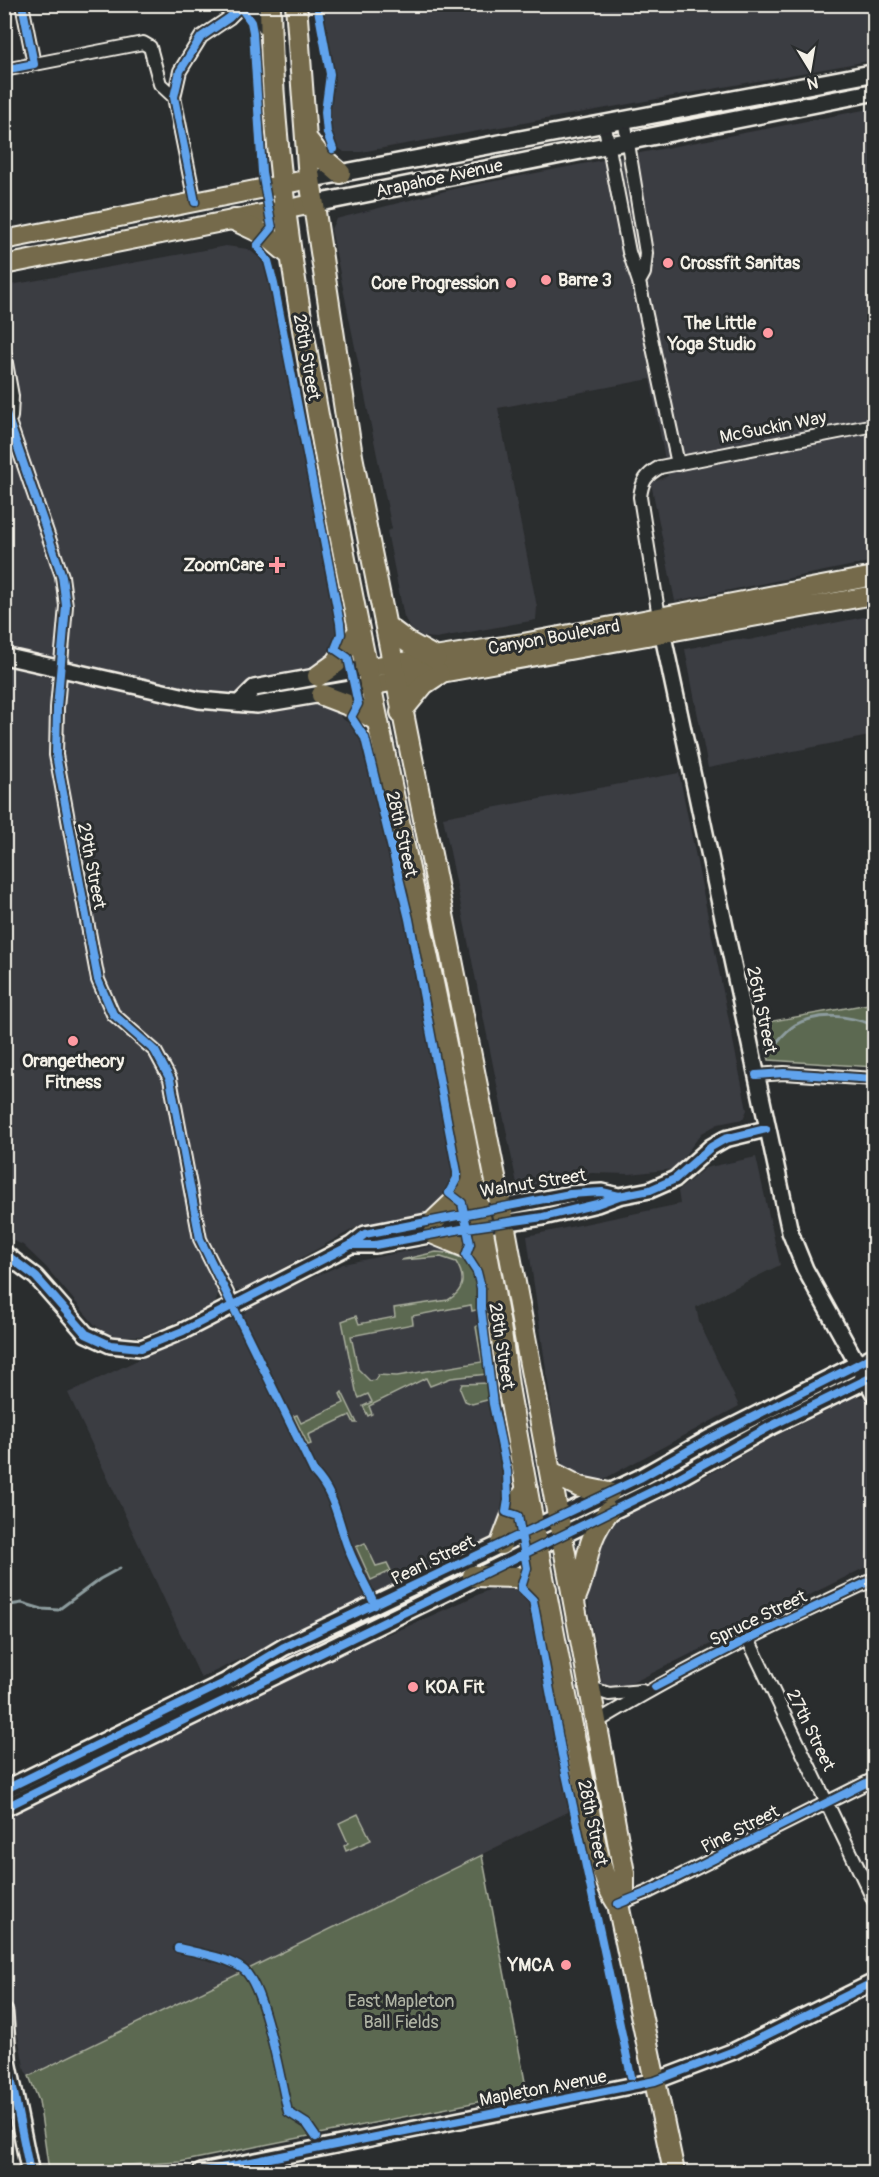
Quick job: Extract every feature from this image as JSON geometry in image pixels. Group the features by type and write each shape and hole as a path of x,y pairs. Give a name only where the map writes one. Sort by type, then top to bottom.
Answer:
{"highway":[{"name":"28th Street","path":"270,4 270,38 280,185 289,254 358,632 419,910 489,1269 536,1537 604,1875 618,1904 674,2172"},
{"name":"28th Street","path":"296,4 313,204 352,456 502,1215 591,1688 624,1873 624,1890 618,1904"},
{"path":"306,138 319,155 340,173"},
{"path":"234,220 266,235 289,254"},
{"path":"386,626 438,666 401,712"},
{"path":"358,632 320,686 376,720"},
{"path":"469,1164 457,1199 435,1227 468,1248 489,1269"},
{"path":"551,1472 580,1487 609,1493"},
{"path":"501,1544 515,1507 527,1489"},
{"path":"574,1598 582,1581 588,1547 608,1512"},
{"path":"473,1576 517,1577 546,1589"}],"main road":[{"name":"Arapahoe Avenue","path":"4,240 604,122 874,73"},
{"name":"Arapahoe Avenue","path":"4,266 874,92"},
{"name":"Canyon Boulevard","path":"438,666 659,617 874,576"},
{"name":"Canyon Boulevard","path":"367,677 662,636 874,595"},
{"name":"Pearl Street","path":"561,1526 609,1493 874,1356"},
{"name":"Pearl Street","path":"4,1808 338,1646 473,1576 536,1537 561,1526 608,1512 771,1426 872,1383"},
{"path":"717,1456 717,1449 765,1419 793,1396"},
{"name":"Pearl Street","path":"4,1790 224,1683 284,1647 501,1544 536,1537"},
{"path":"4,1781 46,1769"},
{"path":"4,2012 6,2060 30,2172"}],"street":[{"path":"22,4 34,64"},
{"path":"195,202 174,97 180,71 192,47 201,37 229,18 243,4"},
{"path":"249,4 255,10 270,38"},
{"path":"4,70 143,43 150,47 160,84 174,97"},
{"path":"624,119 646,253 645,267 639,282"},
{"path":"604,122 629,252 639,282 678,464"},
{"name":"29th Street","path":"4,352 12,396 10,418"},
{"name":"29th Street","path":"4,407 10,418 24,469 46,523 62,576 66,606 56,755 98,980 113,1014 155,1051 170,1079 200,1239 233,1305"},
{"name":"McGuckin Way","path":"659,617 640,497 642,483 649,473 678,464 874,425"},
{"name":"26th Street","path":"659,617 766,1129 795,1247 858,1363 872,1383"},
{"name":"Canyon Boulevard","path":"4,656 199,700 239,703 254,688 320,686 367,677"},
{"path":"756,1075 784,1073 874,1079"},
{"name":"Walnut Street","path":"4,1253 36,1277 84,1333 97,1340 123,1348 141,1348 155,1344 351,1245 375,1245 435,1227 502,1215 585,1192 619,1196 662,1186 685,1172 711,1147 725,1139 766,1129"},
{"name":"Spruce Street","path":"597,1722 655,1687 748,1639 874,1579"},
{"name":"27th Street","path":"748,1639 874,1901"},
{"name":"Spruce Street","path":"591,1688 622,1694 655,1687"},
{"name":"Pine Street","path":"618,1904 648,1892 874,1779"},
{"name":"Mapleton Avenue","path":"201,2172 655,2081 734,2051 874,1982"}],"shaded area":[{"path":"326,5 874,5 874,60 361,152 344,152 335,145 331,132 329,115 334,76 324,14"},
{"path":"874,108 874,561 675,601 651,483 668,476 650,379 498,408 537,607 536,620 436,638 424,637 411,629 404,617 387,531 392,529 331,229 336,219 453,189"},
{"path":"226,246 248,249 261,259 269,272 337,633 332,647 325,656 341,718 352,725 361,738 462,1166 450,1201 424,1216 363,1229 355,1228 245,1289 236,1290 232,1287 218,1295 215,1304 158,1330 141,1336 118,1336 104,1332 94,1324 46,1267 23,1245 5,1237 5,286"},
{"path":"874,615 874,735 708,768 685,649 737,639 749,640"},
{"path":"679,773 747,1110 743,1119 718,1124 702,1133 674,1169 630,1174 591,1173 520,1188 517,1184 443,817"},
{"path":"756,1157 780,1265 696,1307 699,1322 739,1406 602,1480 592,1482 565,1469 558,1453 527,1236 680,1204 678,1191 705,1168"},
{"path":"432,1246 451,1247 481,1272 488,1301 513,1478 513,1493 501,1530 492,1537 201,1678 68,1393 222,1320 229,1321 244,1314 253,1304 343,1264"},
{"path":"857,1396 867,1398 874,1409 874,1563 620,1689 605,1687 602,1683 589,1611 587,1580 605,1529 625,1514 708,1475 764,1442"},
{"path":"506,1582 534,1592 542,1606 552,1720 570,1811 29,2076 25,2071 5,1972 8,1962 5,1943 5,1818 366,1642 404,1628"}],"green space":[{"path":"868,1004 874,1009 874,1067 769,1060 762,1023"},
{"path":"436,1252 459,1257 473,1268 479,1286 480,1309 472,1311 471,1305 412,1316 413,1324 351,1336 358,1369 370,1381 375,1380 378,1375 397,1376 482,1362 476,1327 481,1323 487,1374 451,1378 430,1386 426,1378 369,1406 372,1414 368,1416 363,1406 372,1402 368,1394 359,1398 356,1391 342,1321 356,1316 359,1324 395,1317 394,1308 448,1300 457,1293 462,1284 461,1273 456,1262 441,1257 401,1260"},
{"path":"488,1383 491,1399 472,1404 465,1401 460,1389 462,1384"},
{"path":"342,1392 357,1423 354,1423 350,1415 308,1435 311,1444 308,1445 294,1416 297,1415 301,1423 344,1403 340,1394"},
{"path":"365,1543 376,1566 387,1563 391,1571 371,1580 356,1547"},
{"path":"358,1814 371,1840 346,1851 344,1846 348,1843 339,1823"},
{"name":"East Mapleton Ball Fields","path":"482,1855 527,2092 180,2162 111,2166 79,2172 49,2171 39,2101 29,2076"}],"waterway":[{"path":"768,1052 795,1025 815,1018 844,1017 874,1025"},
{"path":"4,1606 22,1603 42,1609 58,1610 100,1579 120,1568"}],"cycle path":[{"path":"4,70 34,64 22,4"},
{"path":"195,202 174,97 180,71 201,37 229,18 243,4"},
{"path":"317,4 330,74 325,112 327,133 333,149"},
{"path":"241,8 251,22 253,32 262,172 272,228 257,246 268,261 274,284 340,623 341,634 335,649 348,658 358,704 351,717 365,738 409,919 457,1172 457,1178 449,1193 462,1203 470,1244 466,1255 477,1272 481,1288 481,1308 493,1404 507,1471 506,1512 518,1516 527,1568 521,1588 533,1600 562,1755 631,2076"},
{"path":"4,407 62,576 66,606 57,708 56,755 98,980 113,1014 155,1051 170,1079 200,1239 314,1472 327,1489 350,1552 375,1605"},
{"path":"756,1075 784,1073 874,1079"},
{"path":"351,1245 375,1245 543,1217 650,1190 675,1179 711,1147 725,1139 766,1129"},
{"path":"4,1253 36,1277 86,1334 110,1345 141,1348 183,1331 351,1245 365,1234 570,1194 602,1192 619,1196"},
{"path":"4,1790 224,1683 284,1647 640,1478 709,1439 874,1356"},
{"path":"4,1808 669,1483 771,1426 874,1376"},
{"path":"655,1687 748,1639 874,1579"},
{"path":"618,1904 648,1892 874,1779"},
{"path":"178,1948 230,1962 244,1970 252,1980 265,2015 288,2112 307,2124 316,2137"},
{"path":"201,2172 655,2081 734,2051 874,1982"},
{"path":"4,2012 8,2063 30,2172"}],"place":[{"name":"Crossfit Sanitas","path":"668,263"},
{"name":"Barre 3","path":"546,280"},
{"name":"Core Progression","path":"511,283"},
{"name":"The Little Yoga Studio","path":"768,333"},
{"name":"ZoomCare","path":"277,565"},
{"name":"Orangetheory Fitness","path":"73,1041"},
{"name":"KOA Fit","path":"413,1687"},
{"name":"YMCA","path":"566,1965"}]}
